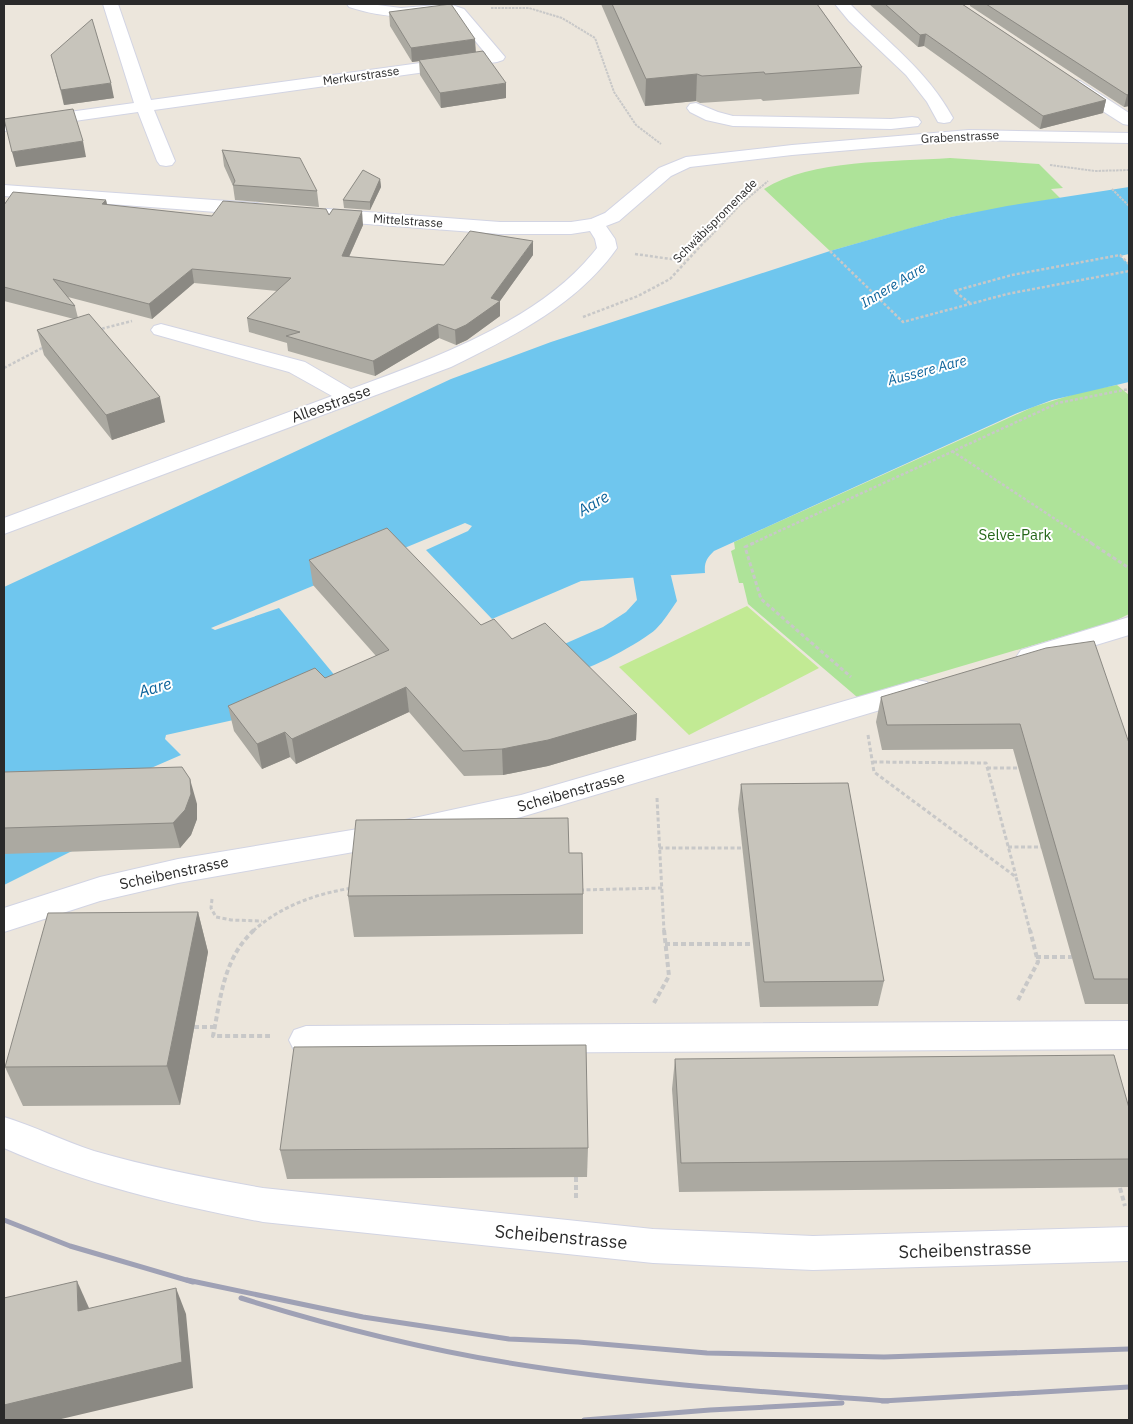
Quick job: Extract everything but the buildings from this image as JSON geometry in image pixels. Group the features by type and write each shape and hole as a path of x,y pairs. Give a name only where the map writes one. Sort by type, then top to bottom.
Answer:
{"street":[{"path":"110,4 144,106 166,161"},
{"path":"354,4 372,10 403,12 426,10 436,5 459,8"},
{"path":"842,4 899,59 938,103 944,118 969,135"},
{"name":"Merkurstrasse","path":"4,126 496,57 459,8"},
{"path":"1062,77 1129,120"},
{"path":"696,108 712,116 733,121 784,120 836,124 891,124 944,118"},
{"name":"Grabenstrasse","path":"792,150 969,135 1129,138"},
{"name":"Mittelstrasse","path":"311,214 500,228 571,228 595,224 612,217 665,172 686,162 792,150"},
{"path":"4,190 272,211"},
{"path":"595,224 605,239 607,248"},
{"name":"Alleestrasse","path":"4,526 443,362 496,335 565,291 597,263 607,248"},
{"path":"161,330 296,367 350,397"},
{"path":"1006,663 1129,626"},
{"name":"Scheibenstrasse","path":"4,920 100,889 178,870 361,840 495,812 556,797 941,682"},
{"path":"306,1040 575,1037 635,1039 998,1038 1129,1035"},
{"name":"Scheibenstrasse","path":"4,1132 55,1154 95,1167 199,1193 263,1205 576,1240 653,1246 812,1253 1129,1244"}],"path":[{"path":"459,8 529,8 562,18 595,38 614,92 636,125 686,162"},
{"path":"1043,163 1070,169 1095,171 1129,170"},
{"name":"Schwäbispromenade","path":"576,320 638,296 670,279 742,204 768,181 777,178"},
{"path":"1112,189 1129,206"},
{"path":"607,248 644,256 686,261"},
{"path":"830,250 903,322 1007,294 1129,271"},
{"path":"970,304 954,291 1012,275 1120,255 1122,257 1129,256"},
{"path":"1122,257 1129,264"},
{"path":"95,331 130,321 161,330"},
{"path":"4,368 50,345"},
{"path":"870,704 761,599 745,547 1058,403 1129,389"},
{"path":"952,451 1129,568"},
{"path":"869,741 874,772 1016,877"},
{"path":"873,762 986,764 1038,962 998,1038"},
{"path":"987,768 1019,768"},
{"path":"635,1039 668,976 657,799"},
{"path":"1008,847 1041,847"},
{"path":"660,848 742,848"},
{"path":"306,1040 278,1036 214,1036 223,983 235,953 253,930 264,921 299,901 330,890 354,888 355,883"},
{"path":"578,890 662,888"},
{"path":"665,944 753,944"},
{"path":"1036,957 1072,957"},
{"path":"194,1027 216,1027"}],"green space":[{"path":"950,158 1039,164 1063,188 1051,189 1060,198 951,217 830,251 764,189 783,179 829,167"},
{"name":"Selve-Park","path":"1117,385 1129,395 1129,614 1115,621 857,697 748,604 743,583 739,583 731,551 735,549 734,542 1033,407 1084,391"},
{"path":"747,606 819,668 689,735 619,667"}],"water":[{"path":"1129,187 1129,254 1120,256 1129,264 1129,382 1052,400 1015,414 714,551 706,560 705,573 581,581 492,619 426,550 468,531 472,526 465,523 211,628 215,630 279,608 341,683 283,709 166,735 165,739 181,755 89,795 4,798 4,587 451,379 551,342 830,251 951,217 1007,206"},
{"path":"72,851 4,885 4,853"}],"waterway":[{"path":"568,659 605,643 629,629 650,612 657,601 652,576"}],"railway":[{"path":"4,1220 70,1246 193,1282"},
{"path":"187,1280 363,1317 509,1339 578,1342 707,1353 884,1357 1129,1349"},
{"path":"241,1298 387,1338 460,1354 535,1367 667,1383 885,1401"},
{"path":"885,1401 1129,1387"},
{"path":"584,1420 710,1410 842,1403"}],"water label":[{"name":"Innere Aare","path":"893,285"},
{"name":"Äussere Aare","path":"927,370"},
{"name":"Aare","path":"593,503"},
{"name":"Aare","path":"155,687"}]}
